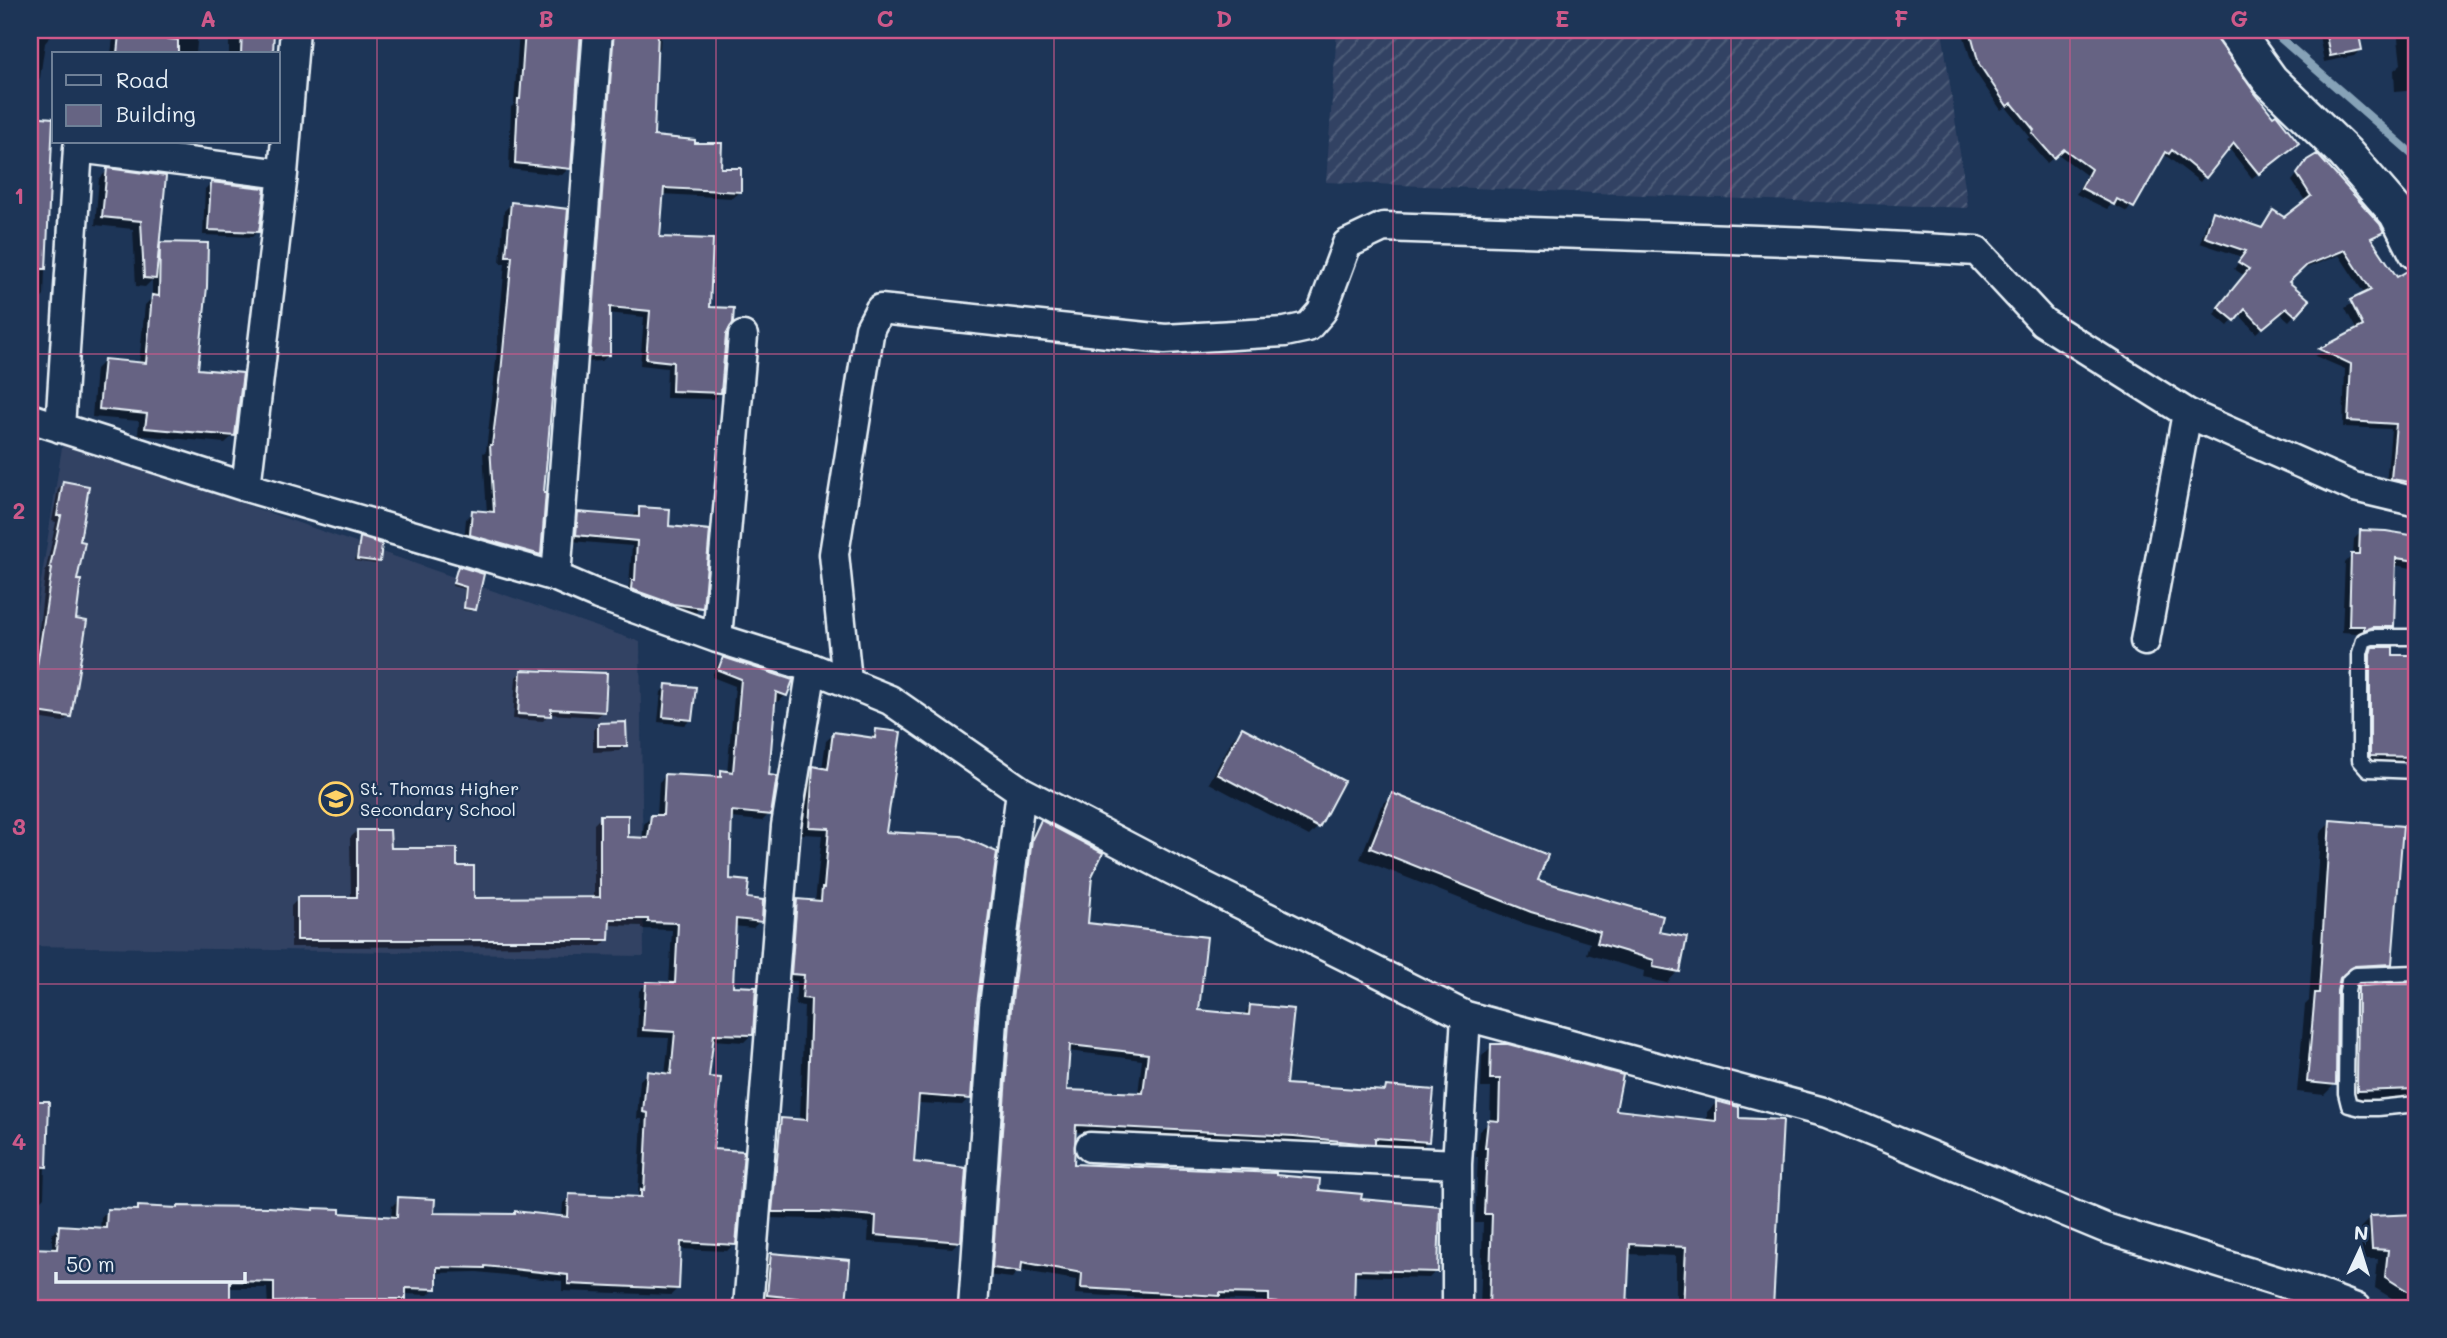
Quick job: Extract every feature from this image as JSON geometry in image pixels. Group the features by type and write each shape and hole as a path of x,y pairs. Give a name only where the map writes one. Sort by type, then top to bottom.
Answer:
{"street":[{"path":"246,487 283,174 295,30"},
{"path":"556,577 598,30"},
{"path":"2234,30 2270,80 2345,153 2397,213 2417,252"},
{"path":"60,428 78,148 283,174"},
{"path":"847,681 834,554 870,328 880,309 1165,340 1285,332 1308,327 1322,311 1347,244 1383,227 1814,242 1977,251 2043,321 2187,413 2354,487 2417,502"},
{"path":"717,638 743,336"},
{"path":"2145,641 2187,413"},
{"path":"30,418 246,487 556,577 717,638 847,681 890,700 1021,791 1172,870 1466,1016 1827,1113 2105,1228 2316,1293 2356,1308"},
{"path":"748,1308 786,826 812,668"},
{"path":"973,1308 994,1006 1021,791"},
{"path":"1457,1308 1457,1164 1466,1016"},
{"path":"1090,1147 1457,1164"}],"lane":[{"path":"2417,636 2372,636 2364,640 2360,653 2360,760 2368,769 2417,771"},
{"path":"2417,973 2357,975 2349,981 2346,1093 2349,1105 2361,1108 2417,1104"}],"shaded area":[{"path":"1337,30 1942,30 1968,208 1326,182"},
{"name":"St. Thomas Higher Secondary School","path":"63,441 640,642 644,956 30,946 30,652"}],"building":[{"path":"242,30 274,30 273,52 241,52"},
{"path":"525,30 581,30 571,169 515,163"},
{"path":"614,30 658,30 654,136 695,140 695,143 722,143 721,168 741,168 741,192 664,188 660,237 713,239 710,307 734,308 733,323 726,335 721,393 672,391 673,362 646,359 650,311 610,307 610,355 590,356"},
{"path":"1970,30 2211,30 2254,92 2299,143 2259,174 2234,143 2206,178 2172,150 2169,154 2166,152 2134,208 2117,199 2114,205 2081,188 2091,169 2064,149 2054,158 2032,133 2034,130 2012,103 2007,106 1979,64"},
{"path":"2325,30 2358,30 2362,50 2330,56"},
{"path":"119,34 178,40 178,52 117,52"},
{"path":"30,116 52,118 52,140 46,269 30,269"},
{"path":"2317,154 2380,224 2384,232 2371,238 2397,277 2409,270 2417,272 2416,483 2391,479 2396,424 2348,421 2351,364 2319,349 2363,326 2350,300 2371,290 2345,250 2307,265 2289,282 2310,300 2296,316 2287,308 2263,328 2245,309 2235,321 2218,307 2249,269 2238,262 2246,251 2205,237 2213,211 2262,228 2273,210 2284,217 2311,196 2297,174 2307,160"},
{"path":"107,168 166,176 156,279 144,278 141,221 102,217"},
{"path":"211,182 265,188 259,232 208,230"},
{"path":"511,202 568,209 541,555 470,535 472,510 494,512 490,445 501,373 512,256 506,256"},
{"path":"160,242 208,243 207,287 198,369 243,373 235,436 145,428 147,414 99,409 104,359 146,363 152,295 159,296"},
{"path":"63,481 89,486 80,541 85,542 77,580 81,580 76,619 87,621 71,717 30,711 52,568 50,567 61,516 57,516"},
{"path":"639,507 670,509 669,526 710,530 703,608 673,604 631,589 632,580 635,580 637,541 576,535 578,512 639,517"},
{"path":"2360,530 2417,536 2417,561 2396,558 2394,627 2372,627 2364,630 2364,626 2349,626 2351,554 2359,554"},
{"path":"360,537 382,544 380,562 357,559"},
{"path":"458,566 484,574 476,610 464,608 466,587 453,583"},
{"path":"2372,647 2393,647 2393,655 2417,655 2417,757 2370,756"},
{"path":"723,657 793,680 787,696 776,692 769,775 777,776 771,815 732,811 730,879 749,881 747,898 763,900 762,922 736,919 733,986 756,987 753,1035 714,1034 709,1077 721,1078 713,1149 744,1151 736,1245 681,1242 679,1289 568,1284 568,1275 485,1266 437,1267 437,1289 406,1288 406,1299 339,1299 339,1305 314,1305 314,1301 274,1302 274,1282 230,1281 230,1308 65,1308 65,1304 30,1303 30,1248 57,1249 59,1225 106,1228 107,1209 138,1210 138,1206 314,1208 340,1209 340,1213 397,1217 398,1197 435,1199 434,1213 515,1214 515,1211 568,1217 569,1194 641,1197 641,1190 644,1191 648,1113 643,1112 647,1071 671,1074 675,1032 643,1030 646,982 675,983 678,923 648,922 648,919 610,919 609,940 297,940 297,897 357,897 357,830 390,830 391,848 457,848 457,866 474,866 474,898 600,897 600,815 628,815 628,837 648,838 651,815 663,815 665,774 721,777 721,770 733,772 741,679 718,670"},
{"path":"521,670 607,673 605,712 551,709 551,716 518,714"},
{"path":"666,684 696,687 692,720 663,717"},
{"path":"626,722 627,746 598,746 598,723"},
{"path":"1242,727 1344,781 1319,828 1217,774"},
{"path":"876,729 901,732 886,832 961,836 997,852 977,1004 971,1099 919,1095 914,1162 966,1168 961,1242 875,1235 876,1216 772,1212 781,1118 807,1120 811,999 802,998 804,975 791,974 797,899 821,901 824,888 829,828 809,827 813,766 828,769 833,732 875,738"},
{"path":"1392,793 1548,855 1538,880 1663,916 1659,932 1687,937 1680,972 1653,967 1654,960 1597,943 1600,932 1531,912 1370,848"},
{"path":"1041,820 1103,853 1092,876 1088,923 1207,937 1199,1010 1249,1015 1250,1005 1294,1009 1286,1084 1385,1091 1386,1086 1434,1090 1429,1142 1375,1138 1375,1144 1294,1136 1076,1125 1074,1164 1276,1173 1320,1179 1319,1190 1362,1194 1361,1199 1440,1206 1438,1272 1355,1270 1354,1307 1269,1302 1269,1294 1220,1293 1220,1296 1081,1288 1082,1273 1022,1262 1021,1272 992,1268 1011,1008 1032,839","holes":["1070,1045 1148,1054 1143,1093 1067,1090"]},
{"path":"2330,820 2403,826 2392,964 2355,966 2340,978 2337,991 2336,1085 2307,1082 2315,993 2319,993"},
{"path":"2417,984 2417,1089 2357,1091 2358,986"},
{"path":"1491,1044 1508,1044 1623,1075 1616,1110 1716,1121 1716,1101 1739,1107 1739,1118 1783,1120 1773,1308 1683,1308 1686,1247 1630,1244 1627,1308 1489,1308 1492,1214 1484,1214 1485,1148 1488,1120 1499,1121 1500,1079 1490,1079"},
{"path":"30,1101 49,1101 47,1167 30,1166"},
{"path":"2417,1214 2417,1297 2385,1277 2388,1250 2372,1249 2370,1216"},
{"path":"771,1253 850,1260 846,1303 767,1295"}],"waterway":[{"path":"2271,30 2417,158"}],"place":[{"name":"St. Thomas Higher Secondary School","path":"336,799"}]}
